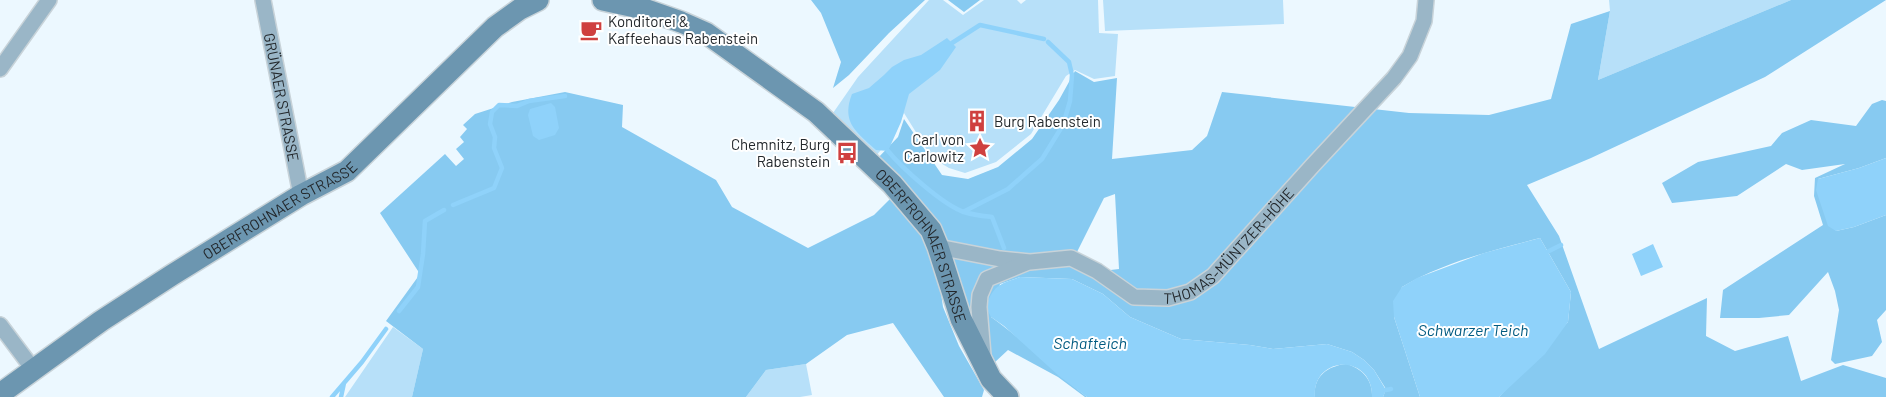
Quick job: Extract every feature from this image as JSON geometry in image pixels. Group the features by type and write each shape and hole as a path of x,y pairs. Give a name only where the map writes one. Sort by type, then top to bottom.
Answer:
{"main road":[{"name":"OBERFROHNAER STRASSE","path":"0,394 33,369 142,295 301,195 347,170 495,27 520,8 538,0"},
{"name":"OBERFROHNAER STRASSE","path":"603,0 653,12 706,33 816,112 901,195 931,230 961,319 991,379 1008,397"}],"street":[{"path":"0,68 49,0"},
{"name":"GRÜNAER STRASSE","path":"263,0 301,195"},
{"name":"THOMAS-MÜNTZER-HÖHE","path":"938,248 1000,260 1030,262 1071,258 1097,271 1134,297 1168,298 1190,292 1213,276 1394,78 1410,56 1424,21 1426,0"},
{"path":"984,365 979,307 980,295 987,279 1030,262"},
{"path":"0,325 33,369"}],"shaded area":[{"path":"811,0 925,0 889,33 849,75 833,88 841,62 821,13"},
{"path":"929,0 943,0 963,15 984,0 1017,0 1021,4 1026,0 1098,0 1099,33 1118,34 1115,76 1094,79 1075,70 1066,76 1031,134 996,162 965,173 949,168 932,158 904,113 896,132 875,157 833,113 858,77"},
{"path":"948,0 980,0 964,12"},
{"path":"1103,0 1283,0 1284,24 1105,31"},
{"path":"1609,0 1791,0 1598,80 1610,11"},
{"path":"1791,0 1886,0 1765,77 1591,158 1527,185 1559,236 1599,349 1707,298 1706,336 1735,351 1788,336 1801,381 1843,365 1886,378 1886,397 1499,397 1568,322 1571,292 1540,238 1487,252 1435,270 1402,287 1394,317 1420,397 1383,397 1386,389 1374,370 1364,360 1352,352 1327,344 1273,349 1181,339 1130,317 1103,294 1072,279 1020,277 1000,284 991,317 1087,397 1085,397 1058,377 1008,350 994,363 969,318 955,276 877,159 898,137 904,119 942,175 968,179 998,167 1032,139 1059,100 1075,71 1094,82 1117,78 1112,159 1192,150 1207,136 1222,92 1409,113 1489,115 1551,99 1571,24 1610,11 1598,80","holes":["1115,194 1119,269 1102,271 1075,256 1104,198"]},
{"path":"565,92 623,105 622,127 716,180 732,207 808,248 874,215 890,199 926,238 937,265 943,307 959,346 984,390 982,397 944,397 893,323 847,335 806,364 766,370 746,397 412,397 423,349 386,321 420,274 380,213 445,154 456,166 464,159 456,149 464,142 460,137 467,129 463,125 475,114 512,102"},
{"path":"1882,100 1886,101 1886,158 1859,168 1818,179 1836,231 1854,227 1886,215 1886,310 1877,320 1882,342 1872,356 1835,364 1831,360 1839,310 1828,272 1789,315 1759,318 1720,318 1723,290 1823,225 1814,196 1815,178 1845,164 1802,170 1786,164 1737,196 1672,203 1662,183 1698,162 1771,146 1782,133 1811,120 1856,126 1872,104"},
{"path":"393,327 423,349 412,397 345,397"},
{"path":"806,364 812,395 800,397 746,397 766,370"},
{"path":"1346,364 1362,372 1371,385 1372,397 1315,397 1316,384 1319,378 1327,370"}],"water":[{"path":"947,38 956,47 940,70 909,94 901,122 888,151 876,150 862,138 849,119 848,112 852,94 869,88 892,67 904,60 921,55"},
{"path":"551,103 555,107 559,128 555,135 539,140 533,136 528,115 530,109"},
{"path":"1886,158 1886,215 1854,227 1836,231 1828,226 1816,190 1818,179 1859,168"},
{"name":"Schwarzer Teich","path":"1540,238 1571,292 1568,322 1545,354 1499,397 1420,397 1394,317 1393,301 1402,287 1417,278 1484,253"},
{"path":"1653,244 1663,267 1641,276 1632,254"},
{"name":"Schafteich","path":"1020,277 1072,279 1103,294 1130,317 1181,339 1273,349 1327,344 1352,352 1364,360 1374,370 1386,390 1383,397 1372,397 1370,383 1363,373 1354,367 1343,365 1332,367 1323,373 1317,383 1315,397 1087,397 1059,376 1004,326 991,317 986,307 991,294 998,286"}],"waterway":[{"path":"952,43 980,25 1044,39"},
{"path":"963,212 1008,189 1042,159 1063,125 1070,101 1072,75 1069,62 1048,42"},
{"path":"453,205 494,188 502,168 494,148 495,137 490,124 492,112 499,105 517,106 529,101 565,96"},
{"path":"888,151 913,176 945,202 964,212 992,217 1004,248"},
{"path":"399,311 418,287 425,221 444,210"},
{"path":"1549,251 1561,245"},
{"path":"341,397 344,383 386,329"},
{"path":"332,397 344,383"},
{"path":"1386,390 1391,389"}],"place":[{"name":"Konditorei & Kaffeehaus Rabenstein","path":"591,30"},
{"name":"Burg Rabenstein","path":"977,121"},
{"name":"Carl von Carlowitz","path":"980,148"},
{"name":"Chemnitz, Burg Rabenstein","path":"847,153"}]}
